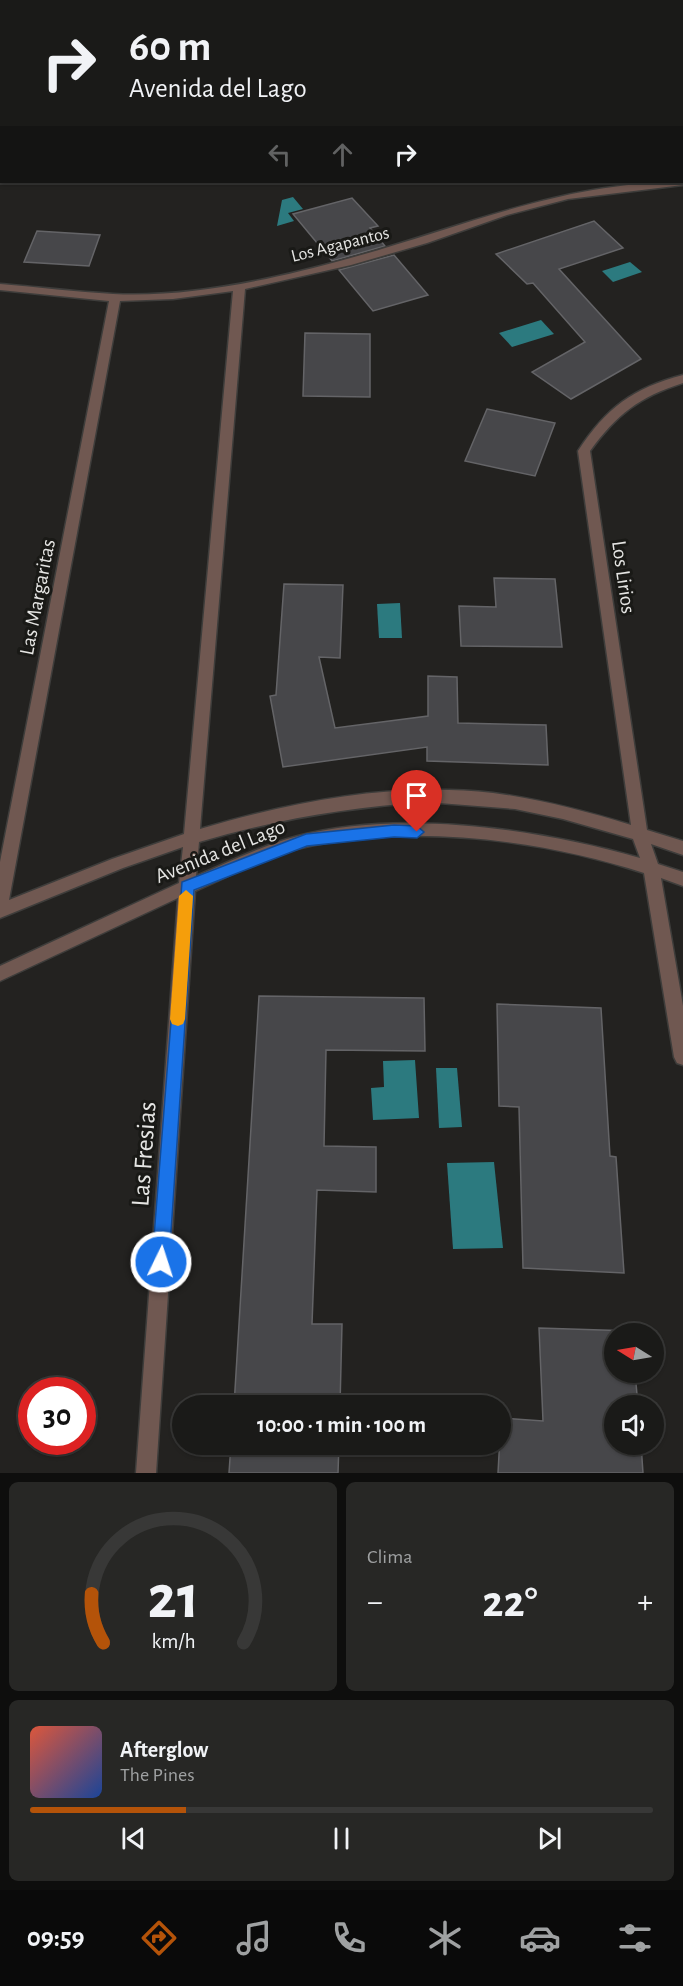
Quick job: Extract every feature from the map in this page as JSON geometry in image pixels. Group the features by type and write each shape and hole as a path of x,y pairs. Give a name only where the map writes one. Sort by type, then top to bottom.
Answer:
{"street":[{"name":"Los Agapantos","path":"0,287 115,298 173,297 239,287 347,263 423,241 503,213 568,196 675,183"},
{"path":"192,839 239,287"},
{"name":"Las Margaritas","path":"0,904 115,298"},
{"name":"Los Lirios","path":"683,379 646,390 607,417 584,451 640,835 651,868 683,1057"},
{"name":"Avenida del Lago","path":"0,911 80,877 192,839 291,810 396,796 490,799 588,819 683,848"},
{"name":"Avenida del Lago","path":"0,974 187,887 306,840 394,831 488,834 581,850 651,868 683,879"},
{"name":"Las Fresias","path":"146,1473 192,839"}],"water":[{"path":"293,197 303,209 288,213 294,221 277,226 282,200"},
{"path":"630,262 642,272 613,282 602,271"},
{"path":"541,320 554,334 512,347 499,333"},
{"path":"400,603 402,638 379,638 377,604"},
{"path":"415,1060 419,1118 373,1120 371,1088 384,1087 383,1061"},
{"path":"436,1068 457,1068 462,1127 439,1128"},
{"path":"494,1162 503,1248 453,1249 447,1163"}],"building":[{"path":"352,198 378,226 370,228 385,246 332,261 293,214"},
{"path":"594,221 623,248 559,269 641,359 571,399 532,372 585,342 533,283 527,284 496,254"},
{"path":"37,231 100,235 89,266 24,262"},
{"path":"394,255 428,295 373,311 339,270"},
{"path":"305,333 370,334 370,397 303,396"},
{"path":"487,409 555,423 535,476 465,461"},
{"path":"494,578 555,579 562,647 461,646 459,606 496,607"},
{"path":"284,584 343,585 340,658 319,657 335,728 428,716 428,676 457,677 458,723 546,725 548,765 427,761 427,747 283,767 270,696 276,695"},
{"path":"259,996 424,998 425,1051 326,1050 324,1146 376,1147 376,1192 317,1190 312,1324 342,1324 340,1395 235,1395"},
{"path":"497,1004 601,1008 610,1156 616,1157 624,1273 523,1268 519,1107 499,1106"},
{"path":"539,1328 604,1330 604,1383 636,1383 637,1395 604,1395 604,1455 642,1455 643,1473 498,1473 499,1455 511,1455 511,1419 543,1421"},
{"path":"230,1455 339,1455 338,1473 229,1473"}],"slow traffic":[{"path":"178,1019 186,896"}],"route":[{"path":"161,1262 187,887 306,840 394,831 417,832"}]}
